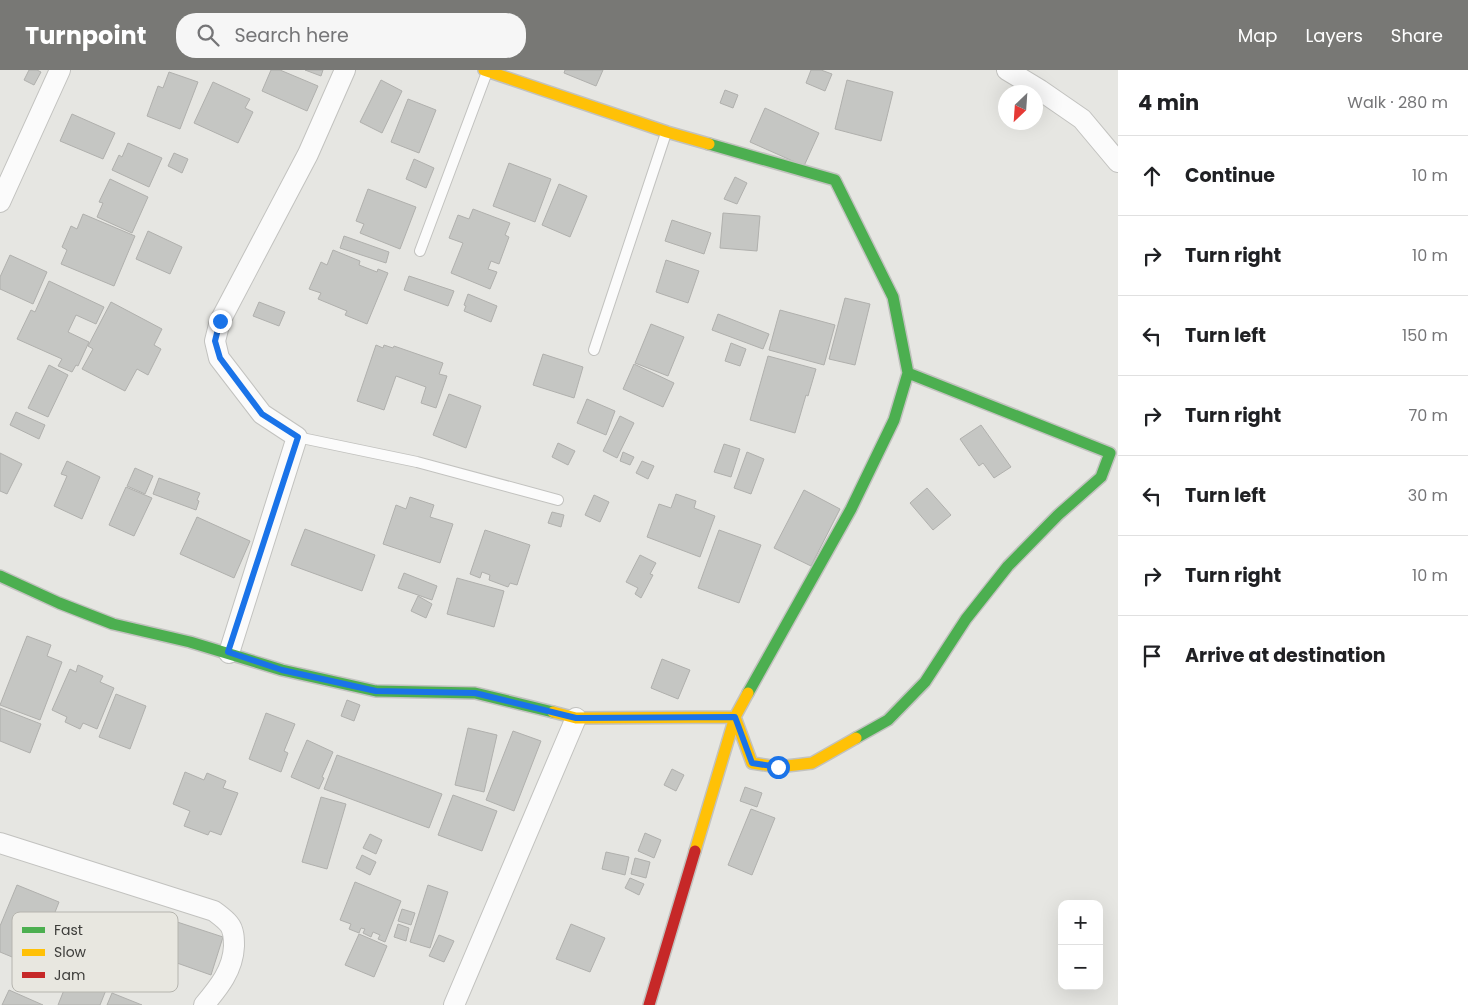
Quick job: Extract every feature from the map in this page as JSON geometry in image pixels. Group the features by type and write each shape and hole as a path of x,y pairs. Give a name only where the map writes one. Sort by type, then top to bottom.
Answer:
{"street":[{"path":"0,202 60,70"},
{"path":"228,652 298,437 262,414 220,358 215,341 220,321 308,154 345,70"},
{"path":"1007,70 1082,119 1118,162"},
{"path":"486,71 667,132 835,180 893,296 908,373 894,420 851,509 735,717 649,1005"},
{"path":"735,717 752,763 778,767 812,763 888,720 925,682 966,619 1008,566 1058,515 1100,477 1114,454 908,373"},
{"path":"0,576 59,603 113,624 228,652 282,670 376,691 475,693 576,718 735,717"},
{"path":"454,1005 576,718"},
{"path":"0,842 214,910 230,924 234,936 233,955 226,975 204,1005"}],"lane":[{"path":"420,251 486,71"},
{"path":"594,350 667,132"},
{"path":"298,437 417,462 558,500"}],"building":[{"path":"29,70 41,72 34,85 24,80"},
{"path":"271,70 280,70 318,86 307,111 262,91"},
{"path":"305,70 323,70 321,76"},
{"path":"565,70 603,70 596,86 564,73"},
{"path":"811,70 821,70 832,74 825,91 806,83"},
{"path":"169,72 198,82 180,129 147,116 158,86 163,88"},
{"path":"381,80 402,91 382,133 360,122"},
{"path":"847,80 893,92 881,141 835,129"},
{"path":"213,82 250,99 245,108 253,112 238,143 194,123"},
{"path":"725,90 738,95 733,108 720,103"},
{"path":"408,99 436,110 419,153 391,142"},
{"path":"765,108 819,133 804,166 750,142"},
{"path":"72,114 115,133 103,159 60,141"},
{"path":"128,143 162,158 149,187 112,170 119,155 122,157"},
{"path":"174,153 188,159 182,173 168,166"},
{"path":"414,159 434,168 426,188 406,179"},
{"path":"509,163 551,179 535,222 493,206"},
{"path":"735,177 747,183 737,204 724,199"},
{"path":"110,179 148,197 132,233 97,217 103,203 99,202"},
{"path":"559,184 587,196 570,237 542,225"},
{"path":"368,189 416,207 400,249 360,233 364,224 356,221"},
{"path":"473,209 510,223 505,235 509,237 499,264 491,261 488,269 497,272 490,289 451,273 463,243 449,238 458,215 469,219"},
{"path":"723,213 760,216 757,251 720,248"},
{"path":"83,214 135,236 114,286 61,264 67,250 62,247 71,226 77,229"},
{"path":"672,220 711,233 704,254 665,241"},
{"path":"148,231 182,247 170,274 136,259"},
{"path":"344,236 389,252 386,263 340,248"},
{"path":"333,250 360,261 359,265 377,272 378,269 388,273 367,324 345,315 347,311 318,299 321,293 309,289 321,262 327,265"},
{"path":"10,255 47,272 33,304 0,289 0,277"},
{"path":"666,260 699,271 688,303 656,292"},
{"path":"409,276 454,291 448,306 404,290"},
{"path":"49,281 104,307 96,324 76,315 68,332 89,342 78,366 76,365 72,372 58,366 62,359 17,339 31,310 35,312"},
{"path":"468,294 497,306 491,322 464,311"},
{"path":"845,298 870,304 855,365 829,359"},
{"path":"111,302 162,329 154,345 161,349 148,375 137,369 125,391 82,369 93,349 88,346"},
{"path":"259,302 285,312 279,326 253,316"},
{"path":"780,310 835,325 824,365 769,350"},
{"path":"718,314 769,334 763,349 712,330"},
{"path":"651,324 684,337 668,376 635,363"},
{"path":"731,343 746,349 740,366 725,361"},
{"path":"376,345 383,348 384,345 393,348 394,346 443,363 439,374 447,376 436,408 421,403 426,387 396,376 384,410 357,401"},
{"path":"543,354 583,367 574,398 533,385"},
{"path":"768,356 816,369 795,433 750,420"},
{"path":"634,364 674,383 663,407 623,389"},
{"path":"49,365 68,375 48,417 28,408"},
{"path":"449,394 481,406 466,448 433,435"},
{"path":"587,399 615,411 606,435 577,423"},
{"path":"16,412 45,425 39,439 10,425"},
{"path":"620,416 634,423 617,458 603,451"},
{"path":"981,425 1011,467 994,478 983,463 979,466 960,439"},
{"path":"558,443 575,451 568,465 552,457"},
{"path":"724,444 740,449 731,477 714,472"},
{"path":"623,452 634,457 630,465 620,461"},
{"path":"747,452 764,459 751,494 734,488"},
{"path":"0,453 22,464 7,494 0,491"},
{"path":"67,461 100,477 82,519 54,506 67,476 61,474"},
{"path":"642,461 654,466 648,479 636,473"},
{"path":"135,468 153,476 145,494 127,486"},
{"path":"159,478 200,493 196,510 153,494"},
{"path":"126,487 152,498 134,536 109,525"},
{"path":"927,488 951,515 933,530 910,503"},
{"path":"804,490 840,509 811,566 774,548"},
{"path":"676,494 696,501 694,508 715,516 700,557 647,537 659,504 671,508"},
{"path":"594,495 609,502 600,522 585,515"},
{"path":"410,497 434,505 430,517 453,524 440,563 383,544 396,505 406,509"},
{"path":"552,512 564,515 561,527 548,523"},
{"path":"197,517 250,541 234,578 180,554"},
{"path":"305,529 375,555 362,591 291,565"},
{"path":"485,530 530,545 517,585 510,583 508,587 489,580 490,575 482,572 480,578 470,574"},
{"path":"719,530 761,545 739,603 698,588"},
{"path":"640,555 656,563 650,574 653,575 641,598 635,594 638,588 626,582"},
{"path":"404,573 437,586 432,600 398,588"},
{"path":"457,578 504,591 494,627 447,614"},
{"path":"418,596 432,604 426,618 411,611"},
{"path":"27,636 51,645 47,656 62,662 40,720 0,705"},
{"path":"662,659 690,670 678,699 651,688"},
{"path":"78,665 103,676 100,682 114,688 97,729 83,723 80,729 65,722 67,717 52,710 70,669 76,672"},
{"path":"116,694 146,706 130,749 99,737"},
{"path":"347,700 360,705 354,721 341,716"},
{"path":"0,708 41,724 30,753 0,741"},
{"path":"266,713 295,724 284,751 288,753 281,772 249,759"},
{"path":"468,728 497,735 484,792 455,785"},
{"path":"513,731 541,741 514,811 486,800"},
{"path":"307,740 333,752 319,789 291,777"},
{"path":"337,755 442,794 429,828 324,789"},
{"path":"672,769 684,775 676,791 664,785"},
{"path":"185,772 204,780 207,773 226,781 223,788 238,793 221,835 210,831 208,835 184,826 190,811 173,804"},
{"path":"745,787 762,793 757,807 740,801"},
{"path":"453,795 497,811 482,851 438,835"},
{"path":"321,797 346,804 327,869 302,862"},
{"path":"751,809 775,818 752,875 728,865"},
{"path":"645,833 661,840 654,858 638,851"},
{"path":"370,834 382,840 376,854 363,848"},
{"path":"606,852 629,857 625,875 602,869"},
{"path":"362,855 376,862 370,875 356,868"},
{"path":"635,858 650,862 646,878 631,874"},
{"path":"630,878 644,884 639,895 625,888"},
{"path":"355,882 401,901 385,942 378,939 380,935 373,932 371,937 363,933 365,929 361,928 359,933 349,929 351,924 340,920"},
{"path":"17,885 59,902 55,912 12,912 12,957 0,952 0,926"},
{"path":"428,885 448,892 430,948 410,942"},
{"path":"402,909 415,913 411,925 398,921"},
{"path":"178,922 223,937 211,975 178,963"},
{"path":"398,924 409,928 406,941 394,937"},
{"path":"571,924 605,938 590,972 556,959"},
{"path":"359,934 387,946 374,977 345,965"},
{"path":"439,935 454,941 444,962 429,956"},
{"path":"9,990 43,1005 2,1005"},
{"path":"63,992 105,992 100,1005 58,1005"},
{"path":"112,993 142,1005 107,1005"}],"traffic: fast":[{"path":"709,144 835,180 893,297 908,373 894,420 851,509 748,693"},
{"path":"856,738 888,720 925,682 966,619 1008,566 1058,515 1101,477 1110,453 908,373"},
{"path":"0,576 59,603 113,624 190,642 282,670 376,691 475,693 553,712"}],"traffic: slow":[{"path":"484,70 667,132 709,144"},
{"path":"695,851 735,717 748,693"},
{"path":"553,712 576,718 735,717 752,763 778,767 812,763 856,738"}],"traffic: jam":[{"path":"649,1005 695,851"}],"route":[{"path":"220,321 215,341 220,358 262,414 298,437 228,652 282,670 376,691 475,693 576,718 735,717 752,763 778,767"}]}
